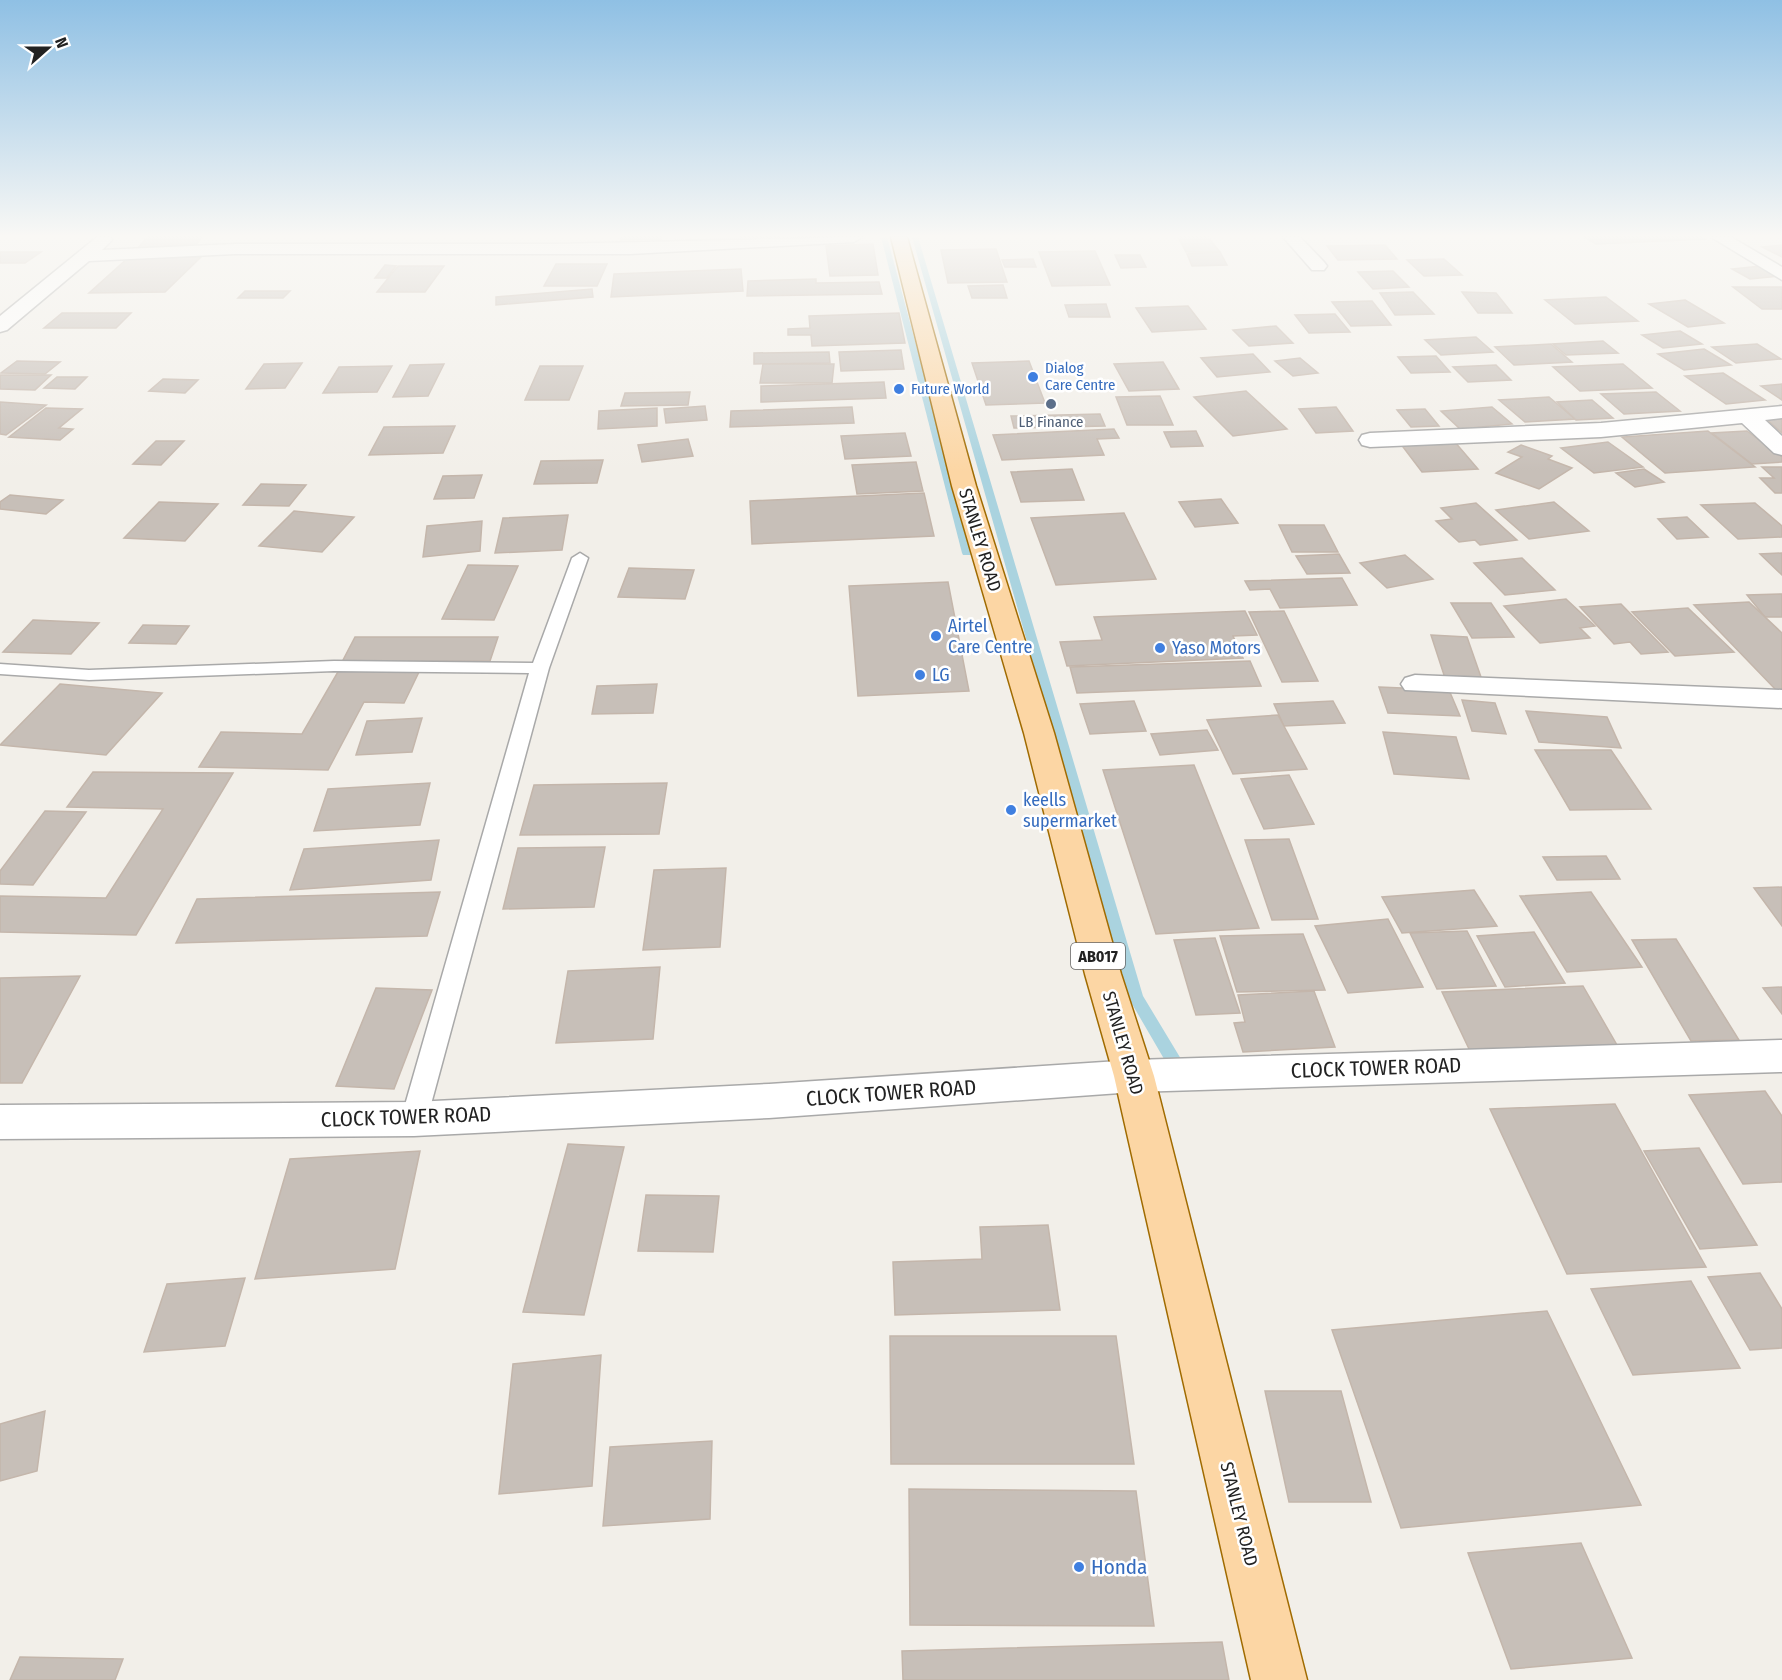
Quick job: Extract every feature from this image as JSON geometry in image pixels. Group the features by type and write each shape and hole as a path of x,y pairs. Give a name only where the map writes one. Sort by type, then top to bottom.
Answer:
{"main road":[{"name":"STANLEY ROAD","path":"919,315 964,486 1039,733 1103,974 1134,1076 1279,1680"}],"street":[{"path":"0,326 13,315"},
{"path":"1370,440 1601,430 1782,412"},
{"path":"1746,415 1782,448"},
{"path":"1415,684 1782,699"},
{"name":"CLOCK TOWER ROAD","path":"0,1122 414,1119 769,1101 1134,1076 1782,1056"}],"lane":[{"path":"414,1119 540,668 580,558"},
{"path":"0,669 101,675 334,666 540,668"}],"building":[{"path":"59,315 129,315 116,328 44,328"},
{"path":"899,315 905,343 812,346 811,335 788,335 788,329 810,328 809,316"},
{"path":"1068,315 1110,317 1069,317"},
{"path":"1141,315 1195,315 1206,329 1152,332"},
{"path":"1295,315 1336,315 1350,332 1309,333"},
{"path":"1343,315 1383,315 1391,325 1351,326"},
{"path":"1564,315 1631,315 1638,321 1575,324"},
{"path":"1668,315 1711,315 1724,323 1688,327"},
{"path":"1276,326 1293,343 1249,346 1233,330"},
{"path":"1680,331 1702,344 1663,348 1642,335"},
{"path":"1476,337 1493,352 1441,355 1425,340"},
{"path":"1603,341 1618,353 1566,355 1553,344"},
{"path":"1551,344 1572,362 1514,365 1495,347"},
{"path":"1757,344 1781,359 1736,363 1712,347"},
{"path":"1704,349 1731,365 1684,370 1658,354"},
{"path":"901,350 904,369 841,371 839,352"},
{"path":"829,352 830,363 754,364 754,353"},
{"path":"1253,354 1270,372 1217,377 1201,358"},
{"path":"1436,356 1450,372 1411,373 1398,357"},
{"path":"1300,358 1318,373 1293,376 1275,361"},
{"path":"17,361 60,362 45,374 1,373"},
{"path":"1029,361 1045,403 986,405 972,363"},
{"path":"1163,362 1179,389 1129,391 1114,364"},
{"path":"302,363 285,388 246,389 264,364"},
{"path":"444,364 428,396 393,397 410,365"},
{"path":"763,364 834,364 832,383 760,383"},
{"path":"1623,364 1652,388 1580,391 1553,367"},
{"path":"1496,365 1511,380 1468,382 1453,367"},
{"path":"392,366 377,392 323,393 339,367"},
{"path":"540,366 583,366 569,400 525,400"},
{"path":"1723,373 1765,400 1726,404 1685,376"},
{"path":"0,375 51,375 35,390 0,389"},
{"path":"57,377 87,377 75,389 44,388"},
{"path":"163,379 198,380 185,393 149,391"},
{"path":"884,382 886,398 761,402 761,386"},
{"path":"1782,384 1782,400 1761,386"},
{"path":"1246,391 1287,429 1233,436 1194,397"},
{"path":"690,392 688,405 621,406 625,393"},
{"path":"1656,392 1680,411 1624,414 1601,394"},
{"path":"1160,396 1173,425 1127,425 1116,397"},
{"path":"1549,397 1575,419 1525,422 1499,400"},
{"path":"1592,400 1613,418 1576,420 1557,402"},
{"path":"0,402 46,405 6,435 0,434"},
{"path":"705,406 707,420 666,423 664,409"},
{"path":"852,407 854,423 730,427 731,411"},
{"path":"1336,407 1353,431 1316,433 1299,409"},
{"path":"1492,407 1512,424 1460,429 1441,411"},
{"path":"46,408 82,409 59,428 73,429 60,440 9,437"},
{"path":"657,408 657,426 598,429 599,411"},
{"path":"1425,409 1439,426 1411,427 1397,410"},
{"path":"1100,414 1105,426 1014,428 1011,416"},
{"path":"1782,416 1782,433 1764,417"},
{"path":"455,426 443,453 369,455 384,427"},
{"path":"1114,429 1119,438 1097,439 1104,455 1002,460 993,435"},
{"path":"1196,431 1203,446 1171,447 1164,432"},
{"path":"1708,431 1755,467 1665,473 1622,437"},
{"path":"1747,431 1782,457 1782,462 1752,464 1712,433"},
{"path":"905,433 911,456 845,459 841,436"},
{"path":"688,439 693,456 642,462 638,445"},
{"path":"156,441 184,441 161,465 133,464"},
{"path":"1454,441 1478,469 1422,472 1400,443"},
{"path":"1608,442 1643,467 1594,473 1561,448"},
{"path":"1521,445 1552,456 1548,459 1572,468 1539,489 1496,473 1522,457 1508,452"},
{"path":"603,460 597,483 534,484 541,461"},
{"path":"916,462 923,491 857,494 852,465"},
{"path":"1762,467 1782,467 1782,493 1775,493 1760,478 1774,478"},
{"path":"1072,469 1084,500 1021,502 1011,472"},
{"path":"1644,469 1664,482 1635,487 1616,473"},
{"path":"482,475 474,498 434,499 443,476"},
{"path":"261,484 306,485 289,506 243,505"},
{"path":"924,493 934,536 752,544 750,501"},
{"path":"10,495 63,500 46,514 0,509 0,502"},
{"path":"1221,499 1238,523 1195,527 1179,502"},
{"path":"159,502 218,504 185,541 124,538"},
{"path":"1554,502 1589,531 1529,539 1496,510"},
{"path":"1476,503 1517,540 1480,545 1475,540 1459,542 1436,521 1452,519 1441,508"},
{"path":"1755,503 1782,526 1782,537 1738,539 1701,505"},
{"path":"294,511 354,517 322,552 259,546"},
{"path":"1124,513 1156,579 1056,585 1031,518"},
{"path":"568,515 562,550 495,553 503,518"},
{"path":"1687,517 1708,537 1677,539 1658,519"},
{"path":"482,521 480,551 423,557 427,526"},
{"path":"1279,525 1324,525 1338,552 1292,552"},
{"path":"1782,553 1782,575 1760,554"},
{"path":"1339,554 1350,573 1307,574 1296,556"},
{"path":"1405,555 1433,579 1387,588 1360,563"},
{"path":"1522,558 1555,590 1505,595 1474,563"},
{"path":"468,565 518,566 494,620 442,619"},
{"path":"629,568 694,570 685,599 618,597"},
{"path":"1342,578 1357,605 1280,608 1270,589 1250,590 1245,581"},
{"path":"948,582 969,691 858,696 849,586"},
{"path":"1782,594 1782,617 1765,617 1747,595"},
{"path":"1566,599 1595,626 1580,628 1590,638 1540,643 1504,606"},
{"path":"1749,602 1782,633 1782,691 1777,691 1694,605"},
{"path":"1451,603 1491,603 1514,637 1472,638"},
{"path":"1621,604 1668,652 1641,654 1630,642 1614,644 1580,607"},
{"path":"1688,608 1734,652 1675,656 1632,612"},
{"path":"1245,611 1257,635 1233,636 1243,658 1067,666 1060,642 1102,640 1094,617"},
{"path":"1284,611 1318,681 1282,682 1249,612"},
{"path":"33,620 99,623 71,654 3,652"},
{"path":"143,625 189,626 176,644 129,643"},
{"path":"1431,635 1467,637 1482,680 1445,678"},
{"path":"355,637 498,637 490,661 342,662"},
{"path":"1250,661 1261,686 1077,693 1070,667"},
{"path":"339,670 419,672 404,703 364,702 328,770 199,767 221,732 302,734"},
{"path":"60,684 162,693 106,755 0,745"},
{"path":"657,684 653,713 592,714 597,686"},
{"path":"1379,687 1449,690 1460,716 1388,713"},
{"path":"1462,700 1495,703 1506,734 1472,731"},
{"path":"1134,701 1146,731 1090,734 1080,704"},
{"path":"1333,701 1345,723 1284,726 1274,704"},
{"path":"1526,711 1607,717 1621,748 1539,742"},
{"path":"1278,715 1307,769 1233,774 1207,720"},
{"path":"422,718 412,752 356,755 367,721"},
{"path":"1207,730 1218,750 1160,755 1151,734"},
{"path":"1383,732 1456,737 1469,779 1394,774"},
{"path":"1535,750 1611,750 1651,809 1570,810"},
{"path":"1194,765 1259,928 1156,934 1103,770"},
{"path":"93,772 233,773 136,935 0,932 0,896 106,898 163,809 67,807"},
{"path":"1289,775 1314,824 1264,829 1241,779"},
{"path":"430,783 420,825 314,831 328,789"},
{"path":"667,783 659,834 520,835 534,785"},
{"path":"45,811 86,812 33,885 0,884 0,871"},
{"path":"1289,839 1318,919 1272,920 1245,840"},
{"path":"439,840 431,880 290,890 304,849"},
{"path":"605,847 594,907 503,909 518,848"},
{"path":"1606,856 1620,879 1557,880 1543,857"},
{"path":"726,868 720,947 643,950 654,870"},
{"path":"1782,887 1782,926 1754,888"},
{"path":"1474,890 1497,926 1402,933 1382,897"},
{"path":"440,892 427,936 176,943 197,899"},
{"path":"1591,892 1642,967 1567,972 1520,896"},
{"path":"1388,919 1423,987 1348,993 1315,926"},
{"path":"1467,931 1496,986 1437,989 1410,933"},
{"path":"1534,932 1565,983 1505,987 1477,936"},
{"path":"1303,934 1325,990 1237,992 1220,936"},
{"path":"1215,938 1240,1013 1196,1015 1174,940"},
{"path":"1676,939 1739,1040 1691,1041 1632,940"},
{"path":"660,967 653,1039 556,1043 568,971"},
{"path":"80,976 22,1083 0,1083 0,978"},
{"path":"1583,986 1617,1045 1470,1051 1442,992"},
{"path":"1782,987 1782,1014 1763,988"},
{"path":"376,988 432,990 394,1089 336,1086"},
{"path":"1314,991 1335,1047 1243,1052 1234,1023 1245,1022 1238,995"},
{"path":"1765,1091 1782,1116 1782,1182 1743,1184 1689,1095"},
{"path":"1615,1104 1706,1267 1567,1274 1490,1109"},
{"path":"568,1144 624,1147 584,1315 523,1312"},
{"path":"1699,1148 1757,1245 1700,1249 1644,1151"},
{"path":"420,1151 395,1269 255,1279 290,1159"},
{"path":"646,1195 719,1196 713,1252 638,1251"},
{"path":"1048,1225 1060,1310 895,1315 893,1262 982,1259 980,1227"},
{"path":"1760,1273 1782,1309 1782,1348 1750,1350 1708,1277"},
{"path":"245,1278 225,1346 144,1352 167,1284"},
{"path":"1691,1281 1740,1368 1633,1375 1591,1289"},
{"path":"1547,1311 1641,1505 1401,1528 1332,1330"},
{"path":"890,1336 1116,1336 1134,1464 891,1464"},
{"path":"601,1355 592,1486 499,1494 513,1364"},
{"path":"1265,1391 1341,1391 1371,1502 1289,1502"},
{"path":"45,1411 37,1471 0,1481 0,1424"},
{"path":"712,1441 710,1519 603,1526 610,1447"},
{"path":"909,1489 1136,1491 1154,1626 910,1625"},
{"path":"1581,1543 1632,1658 1511,1669 1468,1553"},
{"path":"1222,1642 1229,1680 903,1680 902,1651"},
{"path":"20,1657 123,1659 115,1680 10,1680"}],"waterway":[{"path":"905,315 967,553"},
{"path":"938,315 1136,997 1173,1059"}],"place":[{"name":"Dialog Care Centre","path":"1033,377"},
{"name":"Future World","path":"899,389"},
{"name":"LB Finance","path":"1051,404"},
{"name":"Airtel Care Centre","path":"936,636"},
{"name":"Yaso Motors","path":"1160,648"},
{"name":"LG","path":"920,675"},
{"name":"keells supermarket","path":"1011,810"},
{"name":"Honda","path":"1079,1567"}]}
